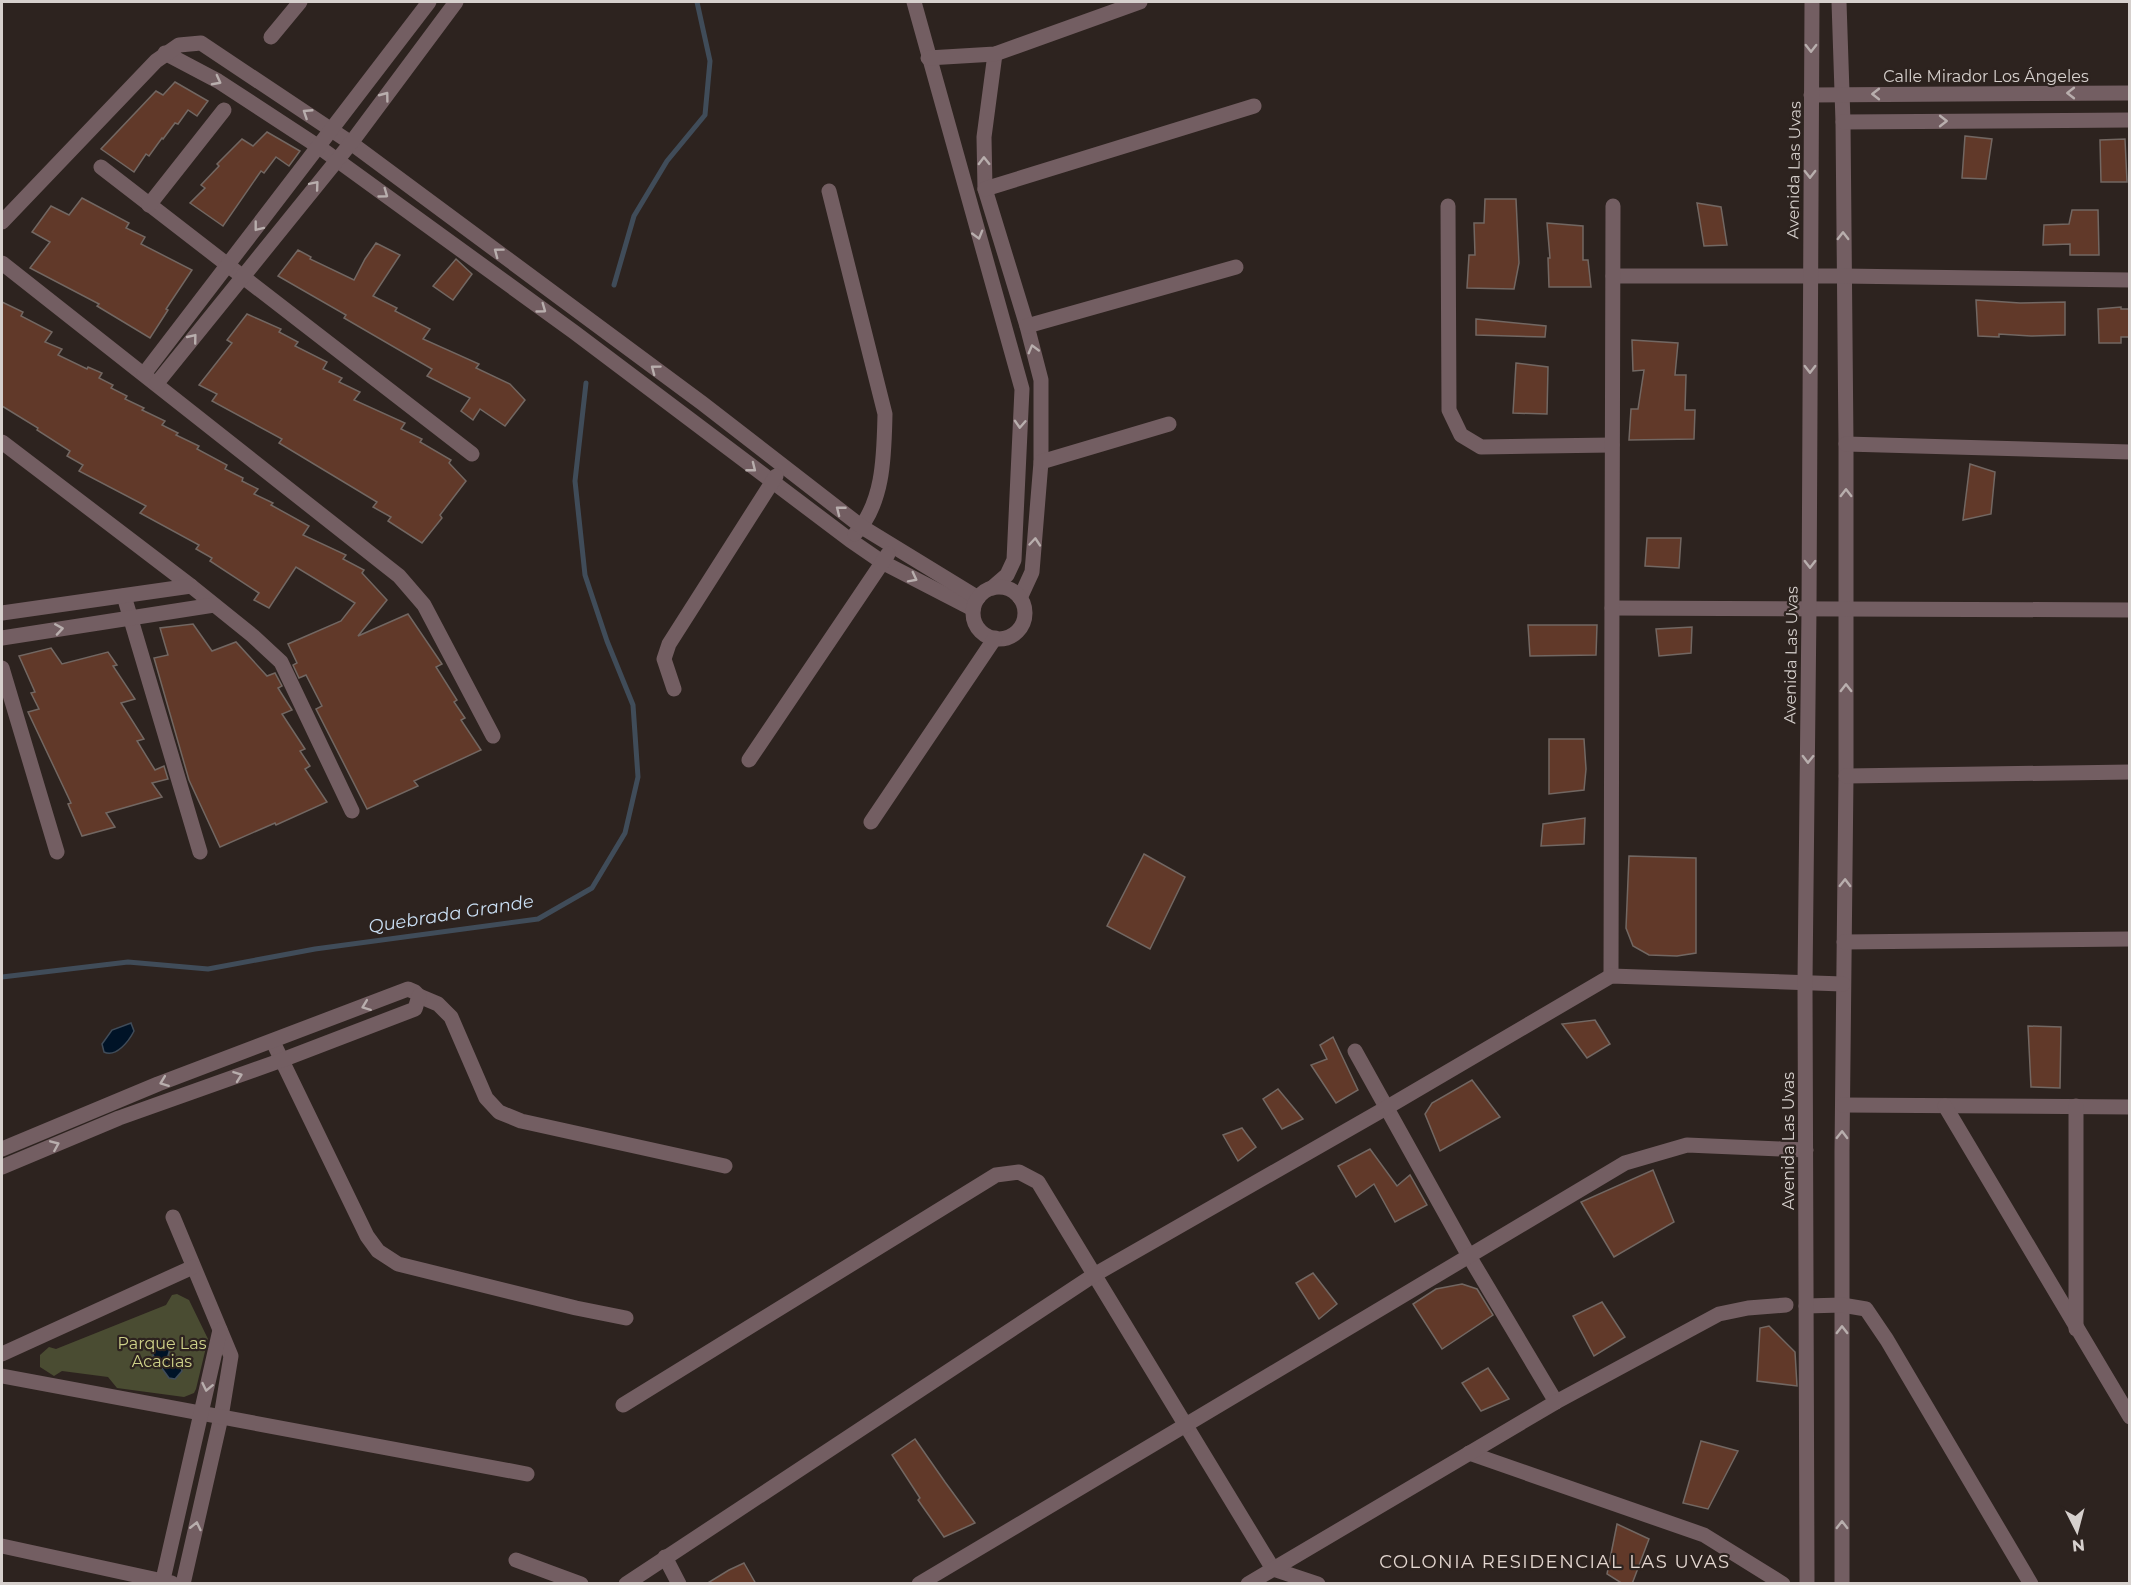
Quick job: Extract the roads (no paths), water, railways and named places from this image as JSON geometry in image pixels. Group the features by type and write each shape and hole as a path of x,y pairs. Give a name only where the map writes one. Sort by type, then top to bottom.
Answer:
{"street":[{"path":"271,37 300,2"},
{"path":"150,379 228,265 429,2"},
{"path":"150,379 242,276 351,143 456,2"},
{"path":"914,2 1022,389 1014,560 1007,575 984,592 976,604 973,617 981,631 995,638 1004,638 1019,630 1025,614 1020,598 1008,589 992,588"},
{"path":"928,58 995,54 1140,2"},
{"path":"1811,95 1812,2"},
{"path":"1839,2 1843,122 1846,444 1842,1584"},
{"path":"2,222 165,53 179,45 201,43 351,143 734,428 862,527 976,604"},
{"path":"165,53 218,81 319,147 574,332 771,483 882,562 976,604"},
{"path":"995,54 984,137 985,189 1041,380 1041,462 1032,572 1020,598"},
{"name":"Calle Mirador Los Ángeles","path":"1842,94 2130,93"},
{"name":"Avenida Las Uvas","path":"1807,1584 1805,982 1811,95 1842,94"},
{"path":"985,189 1254,106"},
{"path":"149,205 224,110"},
{"path":"1843,122 2130,120"},
{"path":"101,167 472,454"},
{"path":"829,191 885,414 884,448 877,496 862,527 850,540"},
{"path":"278,202 291,214"},
{"path":"1448,206 1449,410 1461,435 1481,447 1612,445"},
{"path":"1611,976 1613,206"},
{"path":"2,263 399,576 424,604 493,736"},
{"path":"1027,326 1236,267"},
{"path":"1613,276 2130,280"},
{"path":"1041,462 1169,424"},
{"path":"721,444 734,428"},
{"path":"2,442 191,586 281,662 352,811"},
{"path":"1846,444 2130,452"},
{"path":"674,689 664,659 669,644 783,466"},
{"path":"749,760 894,547"},
{"path":"2,613 191,586"},
{"path":"124,596 200,852"},
{"path":"2,638 213,605"},
{"path":"1612,608 2130,610"},
{"path":"871,822 995,638"},
{"path":"2,668 57,852"},
{"path":"1846,776 2130,772"},
{"path":"1844,942 2130,939"},
{"path":"626,1584 1094,1275 1611,976 1844,984"},
{"path":"2,1149 158,1084 408,989 438,1004 451,1017 486,1098 499,1112 521,1121 725,1166"},
{"path":"2,1167 119,1118 282,1060 415,1009 419,996"},
{"path":"273,1042 367,1236 378,1251 398,1264 576,1308 627,1318"},
{"path":"1355,1051 1469,1256 1556,1402"},
{"path":"1843,1105 2130,1107"},
{"path":"1945,1106 2130,1417"},
{"path":"2076,1106 2076,1329"},
{"path":"919,1584 1626,1163 1687,1145 1806,1150"},
{"path":"623,1405 996,1174 1019,1172 1038,1182 1273,1569 1318,1584"},
{"path":"173,1217 231,1356 220,1417 183,1584"},
{"path":"2,1354 193,1267"},
{"path":"1248,1584 1556,1402 1719,1314 1748,1308 1786,1305"},
{"path":"1806,1306 1842,1305 1866,1309 1887,1340 2031,1584"},
{"path":"2,1546 167,1583 220,1330"},
{"path":"2,1376 527,1474"},
{"path":"1470,1453 1704,1535 1783,1584"},
{"path":"665,1557 679,1584"},
{"path":"516,1560 581,1584"},
{"path":"1268,1584 1273,1569"}],"water":[{"path":"131,1023 134,1031 125,1044 113,1053 104,1052 102,1044 112,1030"},
{"path":"163,1340 172,1342 167,1359 182,1371 175,1379 169,1378 153,1355 154,1348"}],"waterway":[{"name":"Quebrada Grande","path":"614,285 634,216 667,161 705,115 710,61 697,2"},
{"name":"Quebrada Grande","path":"2,977 128,962 208,969 315,949 538,919 592,888 625,833 638,777 633,705 607,641 585,575 575,481 586,383"}],"district":[{"name":"COLONIA RESIDENCIAL LAS UVAS","path":"1555,1562"}],"park label":[{"name":"Parque Las Acacias","path":"162,1352"}]}
